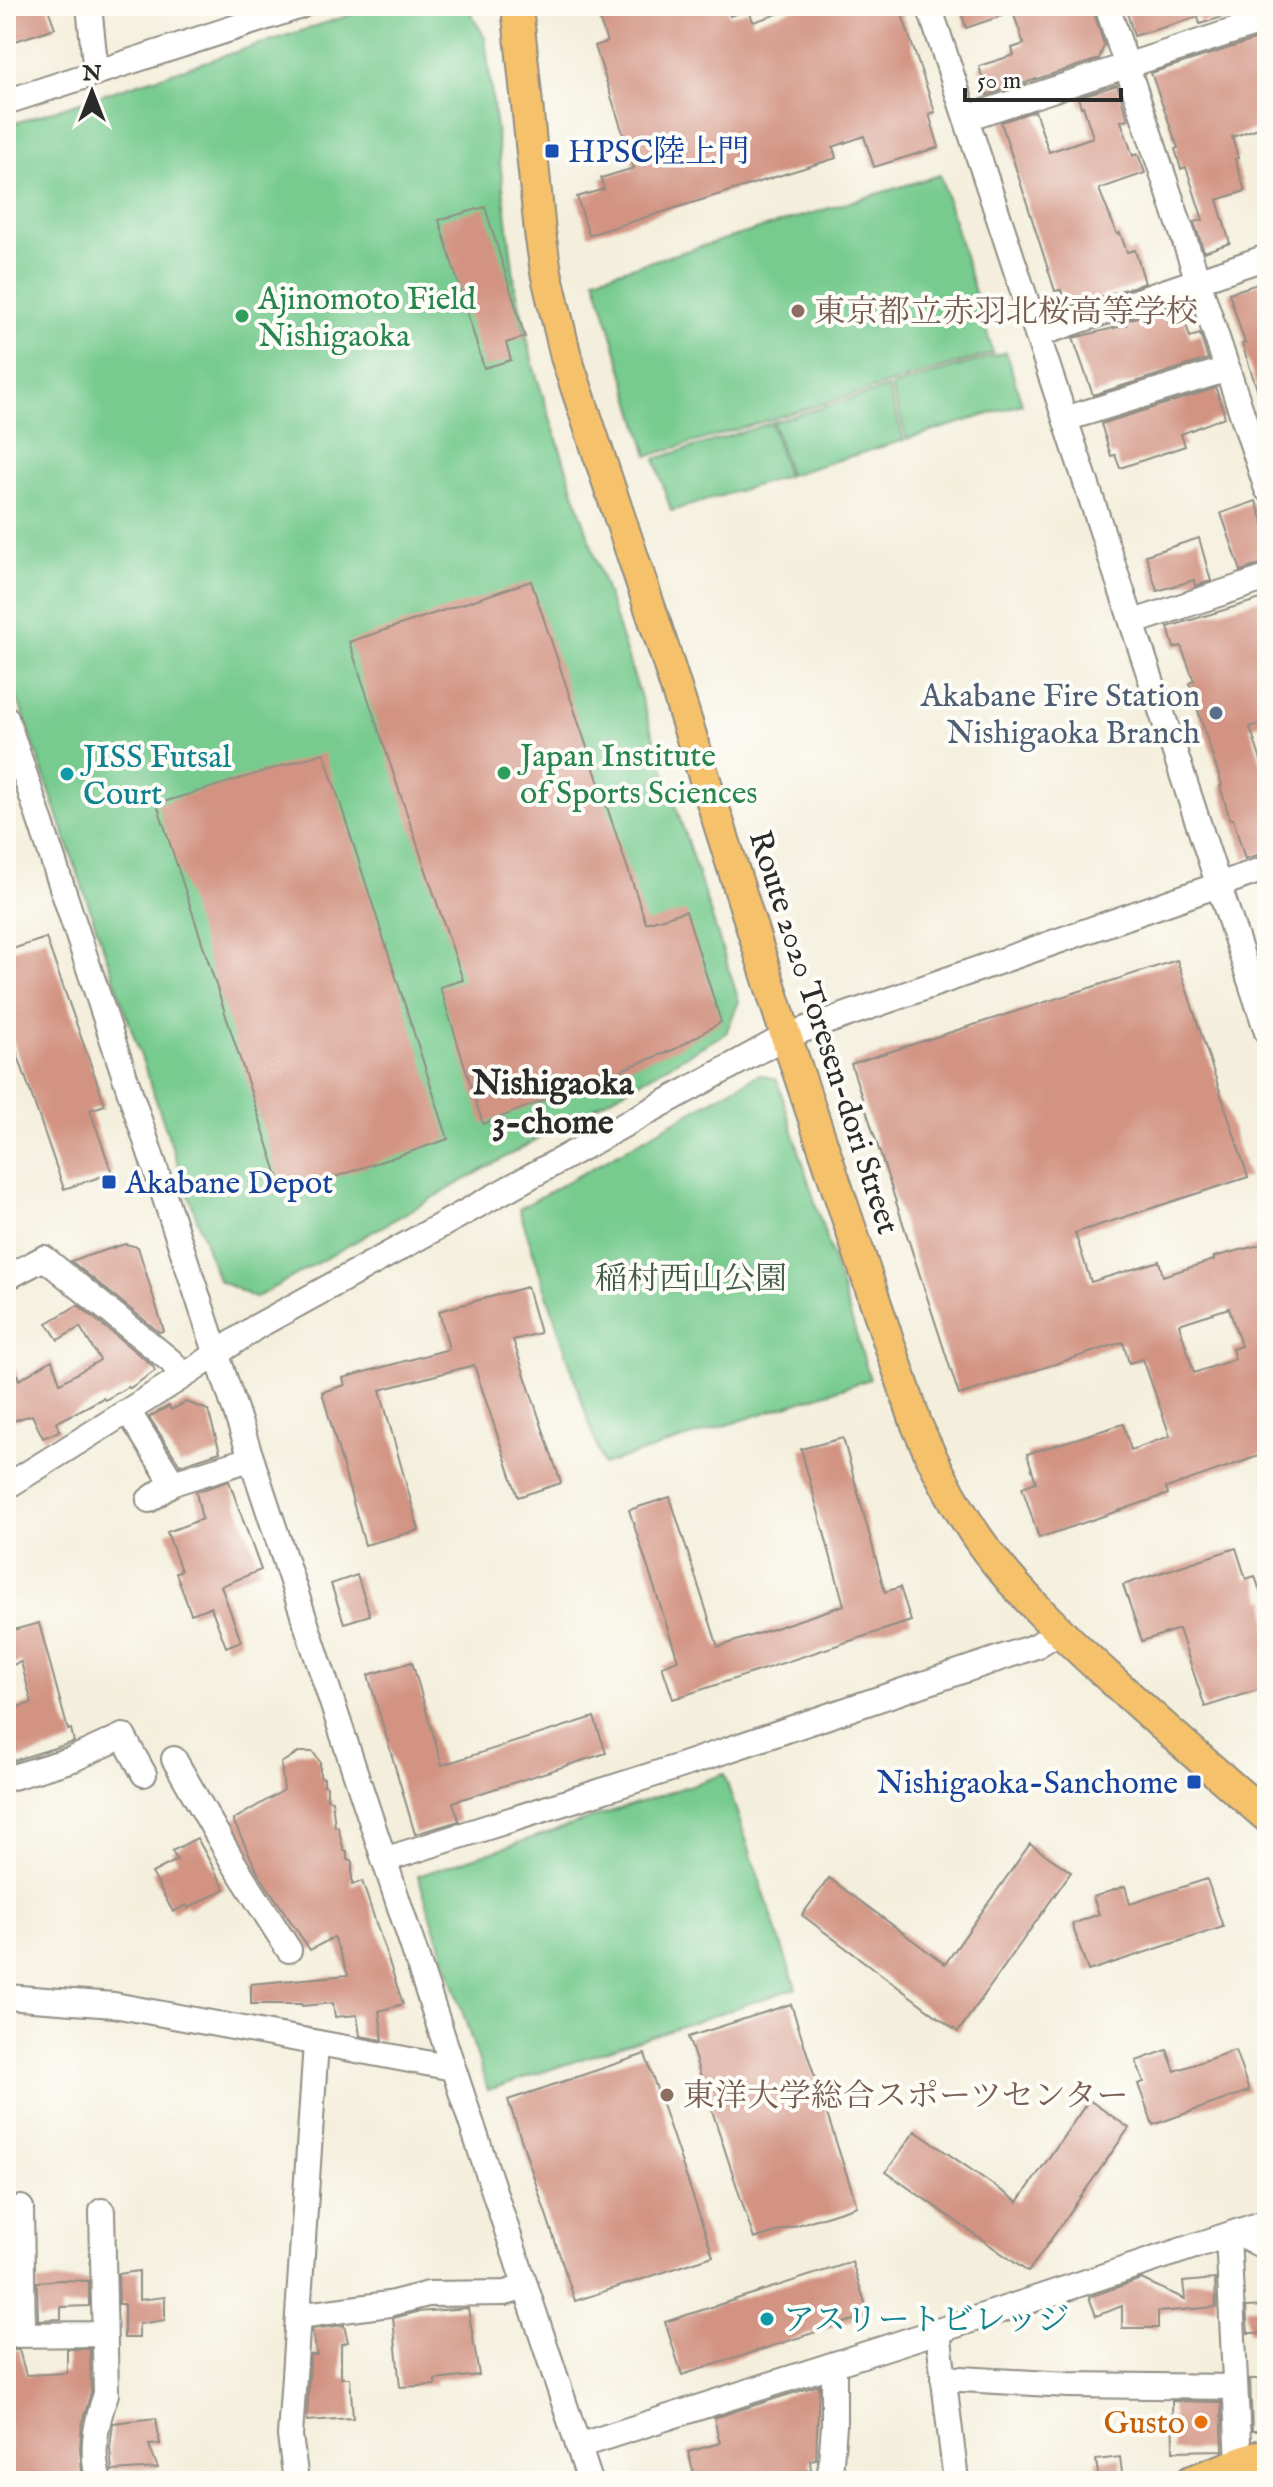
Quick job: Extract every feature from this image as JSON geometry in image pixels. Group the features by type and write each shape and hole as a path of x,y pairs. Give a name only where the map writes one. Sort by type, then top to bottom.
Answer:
{"main road":[{"name":"Route 2020 Toresen-dori Street","path":"517,6 540,232 555,316 786,1036 899,1375 934,1463 986,1550 1019,1590 1060,1631 1267,1817"},
{"path":"1245,2472 1267,2453"},
{"path":"1191,2481 1245,2472 1267,2475"}],"street":[{"path":"89,6 96,73"},
{"path":"6,102 301,6"},
{"path":"929,6 1267,1032"},
{"path":"1107,6 1267,489"},
{"path":"966,118 1267,20"},
{"path":"1037,335 1267,257"},
{"path":"1065,419 1228,369"},
{"path":"1134,622 1267,578"},
{"path":"6,718 590,2481"},
{"path":"6,1487 256,1327 786,1036 1267,868"},
{"path":"6,1278 44,1258 172,1362 182,1377"},
{"path":"128,1411 173,1483"},
{"path":"149,1500 173,1483 250,1459"},
{"path":"384,1860 674,1768 1036,1646 1060,1631"},
{"path":"6,1779 73,1759 123,1736 144,1774"},
{"path":"174,1759 233,1862 289,1950"},
{"path":"6,1997 114,2005 453,2068"},
{"path":"296,2481 290,2436 316,2043"},
{"path":"21,2208 14,2334 103,2334"},
{"path":"99,2481 94,2444 98,2416 106,2394 102,2211"},
{"path":"578,2446 1267,2222"},
{"path":"1232,2234 1267,2248"},
{"path":"1232,2234 1235,2387 1245,2472"},
{"path":"298,2316 389,2304 428,2294 505,2293 526,2287"},
{"path":"938,2331 956,2481"},
{"path":"826,2481 830,2474 834,2426 834,2364"},
{"path":"943,2378 1068,2385 1235,2387"}],"green space":[{"name":"Japan Institute of Sports Sciences","path":"378,6 467,6 485,38 515,285 534,368 739,1001 726,1033 255,1298 218,1280 6,665 6,126"},
{"path":"940,175 993,353 648,456 595,278"},
{"path":"1006,352 1022,404 907,439 891,387"},
{"path":"888,388 904,440 789,475 773,422"},
{"path":"771,423 787,476 671,511 655,459"},
{"name":"稲村西山公園","path":"759,1074 777,1080 870,1379 603,1465 519,1209"},
{"path":"724,1774 796,1988 488,2090 418,1876"}],"building":[{"path":"6,6 47,6 55,28 6,44"},
{"path":"595,6 726,6 730,16 749,10 753,22 802,6 899,6 935,112 929,114 939,147 874,167 864,136 833,147 836,158 589,235 577,197 604,189 601,178 634,168 595,46 607,42"},
{"path":"959,6 1092,6 1104,45 1099,59 987,95 979,66 1014,55 1012,48 1024,44 1013,12 966,28"},
{"path":"1125,6 1244,6 1245,10 1200,24 1198,17 1134,36"},
{"path":"1267,36 1267,125 1232,137 1245,191 1217,200 1230,243 1204,252 1194,222 1203,220 1186,167 1181,169 1175,149 1178,148 1151,73"},
{"path":"1117,85 1128,119 1121,121 1133,156 1138,154 1145,173 1099,189 1127,252 1135,250 1145,283 1066,308 1061,290 1055,291 1001,122 1035,111 1049,152 1093,137 1078,97"},
{"path":"485,207 525,337 506,343 511,360 484,368 439,220"},
{"path":"1267,281 1267,409 1264,410 1229,293"},
{"path":"1179,303 1190,337 1200,334 1208,359 1093,395 1073,338 1126,325 1125,321"},
{"path":"1216,388 1225,417 1181,434 1185,446 1120,468 1115,455 1111,456 1101,424"},
{"path":"1256,501 1267,533 1267,562 1241,571 1221,513"},
{"path":"1199,538 1211,581 1195,586 1194,580 1157,591 1146,555"},
{"path":"531,581 646,923 686,911 721,1022 675,1049 483,1124 440,987 463,980 349,642"},
{"path":"1267,597 1267,722 1250,727 1267,779 1267,852 1245,859 1189,683 1194,681 1181,646 1174,648 1168,627"},
{"path":"324,753 448,1139 284,1194 157,804"},
{"path":"46,938 105,1105 90,1110 112,1173 64,1189 6,1021 6,951"},
{"path":"1177,960 1248,1177 1075,1233 1091,1282 1159,1261 1163,1276 1214,1260 1214,1257 1267,1243 1267,1453 1166,1488 1168,1494 1039,1538 1022,1487 1036,1482 1027,1454 1123,1424 1131,1450 1170,1436 1143,1359 1129,1363 1123,1342 959,1395 851,1064","holes":["1229,1308 1241,1346 1232,1349 1235,1359 1194,1373 1179,1324"]},
{"path":"125,1244 138,1247 164,1331 159,1332 71,1261"},
{"path":"527,1287 540,1333 513,1340 561,1483 518,1497 474,1365 380,1390 419,1530 365,1545 322,1392 345,1385 343,1378 449,1349 439,1311"},
{"path":"78,1305 153,1366 155,1371 130,1388 105,1400 103,1398 56,1423 60,1431 43,1438 32,1415 6,1423 6,1350 9,1350 19,1380 52,1360 60,1383 100,1360 80,1327 58,1340 47,1323"},
{"path":"186,1402 208,1410 220,1452 180,1465 149,1417 169,1406 171,1410"},
{"path":"843,1438 885,1592 900,1587 911,1621 673,1699 662,1666 678,1660 629,1510 670,1497 718,1647 844,1605 801,1449"},
{"path":"229,1481 261,1570 221,1586 241,1641 226,1647 211,1607 191,1614 176,1573 181,1571 167,1532 202,1519 196,1492"},
{"path":"1236,1548 1246,1579 1255,1576 1263,1600 1267,1599 1267,1687 1205,1707 1179,1629 1142,1641 1123,1585"},
{"path":"357,1575 370,1615 344,1623 331,1584"},
{"path":"39,1623 74,1742 6,1763 6,1749 15,1747 7,1710 32,1703 21,1662 6,1667 6,1632"},
{"path":"412,1662 442,1765 594,1717 606,1753 453,1802 459,1821 415,1834 368,1675"},
{"path":"299,1752 313,1752 320,1762 320,1777 324,1778 324,1785 327,1786 327,1799 332,1800 335,1827 338,1827 347,1860 352,1861 352,1885 362,1881 403,2004 379,2011 383,2040 360,2036 357,2015 335,2017 333,2003 302,2006 251,2004 251,1984 348,1975 334,1937 310,1950 258,1873 233,1820 284,1790 281,1763"},
{"path":"197,1838 225,1889 188,1908 186,1905 173,1912 152,1873 177,1860 172,1851"},
{"path":"1030,1844 1071,1872 958,2032 802,1915 829,1878 945,1964"},
{"path":"1207,1879 1223,1927 1088,1971 1072,1924 1099,1914 1093,1897 1125,1886 1130,1904"},
{"path":"791,2004 857,2206 754,2239 688,2037"},
{"path":"1167,2050 1175,2071 1235,2050 1249,2091 1153,2125 1138,2084 1144,2082 1136,2061"},
{"path":"645,2054 713,2256 575,2301 508,2100"},
{"path":"1089,2100 1129,2128 1028,2272 886,2172 915,2131 1018,2202"},
{"name":"アスリートビレッジ","path":"852,2262 869,2315 682,2375 665,2322"},
{"path":"139,2271 139,2300 165,2297 165,2320 139,2324 139,2338 124,2338 124,2304 119,2304 118,2274"},
{"path":"1141,2279 1185,2299 1183,2282 1215,2279 1216,2307 1158,2312 1158,2328 1122,2328 1122,2306 1096,2316 1089,2297"},
{"path":"89,2281 89,2306 61,2307 61,2319 38,2320 37,2282"},
{"path":"1267,2306 1267,2333 1248,2333 1246,2307"},
{"path":"468,2308 479,2375 435,2380 435,2385 400,2387 393,2318 417,2312"},
{"path":"344,2325 348,2342 341,2344 341,2378 350,2378 353,2418 307,2421 310,2355 317,2355 312,2329"},
{"path":"67,2349 90,2349 91,2392 82,2423 82,2474 6,2480 6,2452 10,2452 6,2350 19,2350 26,2375 67,2373"},
{"path":"1250,2379 1267,2379 1267,2431 1252,2431"},
{"path":"819,2385 816,2459 810,2460 811,2470 773,2477 773,2481 696,2481 688,2452 720,2443 714,2418"},
{"path":"1172,2401 1221,2402 1223,2450 1173,2451"},
{"path":"156,2418 160,2444 149,2445 158,2468 112,2471 110,2448 113,2423"},
{"path":"1120,2457 1123,2481 1099,2481 1096,2460"}],"place":[{"name":"HPSC陸上門","path":"552,151"},
{"name":"東京都立赤羽北桜高等学校","path":"798,311"},
{"name":"Ajinomoto Field Nishigaoka","path":"242,316"},
{"name":"Akabane Fire Station Nishigaoka Branch","path":"1216,713"},
{"name":"Japan Institute of Sports Sciences","path":"504,773"},
{"name":"JISS Futsal Court","path":"67,774"},
{"name":"Akabane Depot","path":"109,1182"},
{"name":"Nishigaoka-Sanchome","path":"1194,1782"},
{"name":"東洋大学総合スポーツセンター","path":"667,2095"},
{"name":"アスリートビレッジ","path":"767,2319"},
{"name":"Gusto","path":"1201,2422"}],"district":[{"name":"Nishigaoka 3-chome","path":"553,1102"}]}
